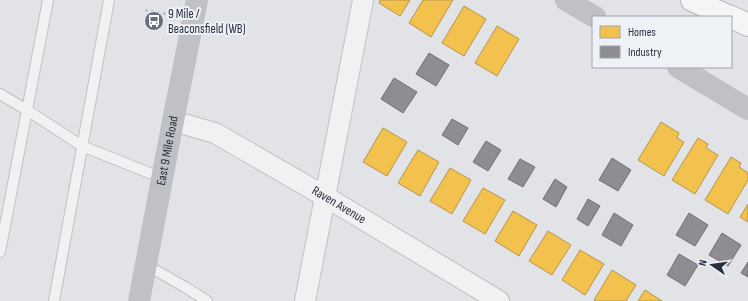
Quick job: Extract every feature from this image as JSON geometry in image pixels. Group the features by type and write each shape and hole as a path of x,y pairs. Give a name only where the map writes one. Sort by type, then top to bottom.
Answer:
{"highway":[{"path":"692,0 728,16"},
{"path":"732,18 748,25"}],"main road":[{"name":"East 9 Mile Road","path":"139,301 197,0"},
{"path":"566,0 593,16"},
{"path":"680,68 748,109"}],"street":[{"path":"305,301 363,0"},
{"name":"Raven Avenue","path":"173,121 215,133 326,197 499,301"}],"lane":[{"path":"0,252 48,0"},
{"path":"54,301 109,0"},
{"path":"0,94 82,146 162,178"},
{"path":"146,265 207,301"}],"path":[{"path":"145,10 163,13"}],"building: Homes":[{"path":"380,0 410,0 400,16 379,3"},
{"path":"423,0 453,0 431,37 409,23"},
{"path":"464,6 486,19 464,56 442,43"},
{"path":"497,26 519,39 497,76 475,63"},
{"path":"661,122 679,133 677,138 684,142 664,176 638,160"},
{"path":"383,128 407,142 387,176 363,162"},
{"path":"698,138 708,144 706,148 718,155 695,194 672,180"},
{"path":"418,150 439,162 420,196 398,183"},
{"path":"731,157 741,163 739,167 748,173 748,180 728,214 705,200"},
{"path":"450,168 471,180 452,214 430,201"},
{"path":"483,188 505,200 485,234 463,221"},
{"path":"748,204 748,222 740,217"},
{"path":"513,211 537,225 519,256 495,241"},
{"path":"548,231 571,245 552,275 529,261"},
{"path":"580,250 604,264 585,295 562,280"},
{"path":"612,270 636,285 626,301 595,301 594,300"},
{"path":"645,290 662,301 638,301"}],"building: Industry":[{"path":"429,53 449,65 436,86 416,74"},
{"path":"394,78 417,92 403,113 381,99"},
{"path":"452,119 468,128 458,145 442,135"},
{"path":"486,141 501,150 488,171 473,162"},
{"path":"612,158 631,170 618,191 599,180"},
{"path":"520,159 535,167 523,187 508,179"},
{"path":"555,179 567,187 556,207 543,199"},
{"path":"588,199 600,206 588,226 577,219"},
{"path":"614,213 633,225 621,246 602,235"},
{"path":"689,213 708,225 695,246 676,235"},
{"path":"722,233 741,245 728,266 709,255"},
{"path":"679,254 698,265 685,286 667,275"},
{"path":"748,262 748,277 741,273"}],"place":[{"name":"9 Mile / Beaconsfield (WB)","path":"154,21"}]}
